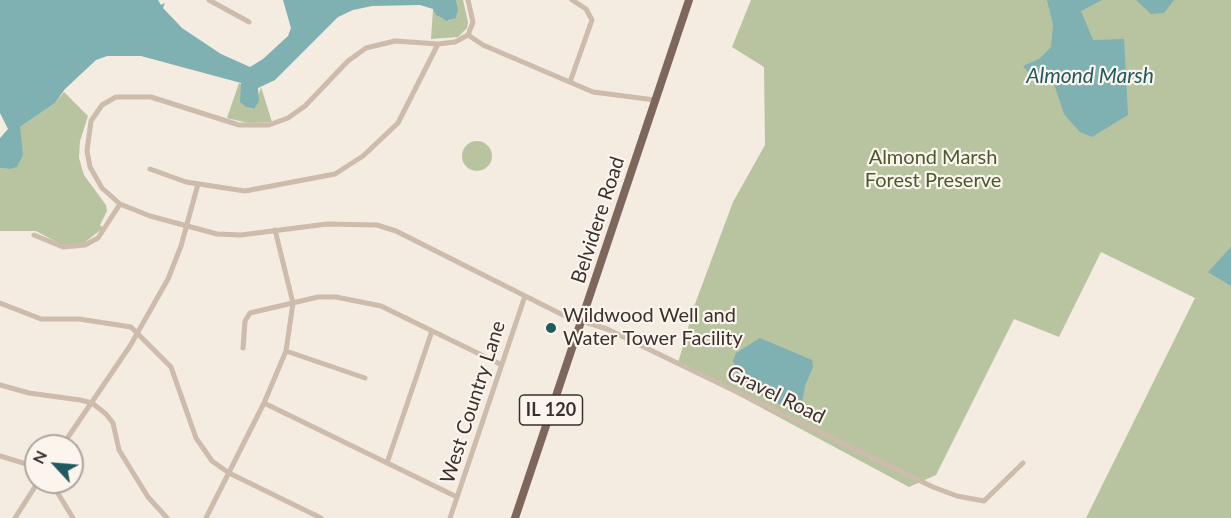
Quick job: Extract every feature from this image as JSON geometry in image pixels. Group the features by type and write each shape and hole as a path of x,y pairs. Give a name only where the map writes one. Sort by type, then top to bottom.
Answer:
{"main road":[{"name":"Belvidere Road","path":"515,518 689,0"}],"street":[{"path":"209,0 249,22"},
{"path":"34,235 63,248 85,245 98,238 108,227 120,204 97,181 87,151 91,121 97,109 109,100 128,95 151,97 239,125 269,125 288,118 305,106 348,61 366,48 395,41 438,44 455,42 468,35 473,22 468,0"},
{"path":"570,82 592,20 586,9 574,1"},
{"path":"468,35 483,45 592,92 655,100"},
{"path":"150,170 165,177 198,184 256,191 321,179 344,169 363,156 398,123 438,44"},
{"path":"70,434 138,333 171,272 187,227 198,184"},
{"name":"Gravel Road","path":"120,204 187,227 229,235 327,224 387,228 573,320 607,329 933,487 957,496 984,501 1023,464"},
{"path":"206,518 264,403 286,351 292,303 275,230"},
{"name":"West Country Lane","path":"450,518 500,364 525,296"},
{"path":"243,348 245,321 250,314 318,297 351,298 381,306 500,364"},
{"path":"0,303 41,319 79,319 123,325 138,333 171,367 178,381 189,423 205,452 229,473 321,518"},
{"path":"387,463 432,331"},
{"path":"286,351 365,378"},
{"path":"0,386 92,403 110,418 120,450 148,497 166,518"},
{"path":"264,403 457,496"},
{"path":"0,456 24,463"},
{"path":"15,518 30,494"},
{"path":"58,494 73,518"}],"green space":[{"path":"456,0 463,0 468,22 467,28 458,37 431,39 433,9 439,17 449,21 457,16"},
{"name":"Almond Marsh Forest Preserve","path":"751,0 1231,0 1231,518 1086,518 1195,298 1101,252 1059,337 1014,319 936,475 909,487 678,363 695,304 733,202 765,145 764,67 732,47"},
{"path":"239,83 242,85 248,108 254,109 261,87 272,122 248,123 227,118"},
{"path":"64,92 88,116 80,141 79,158 84,175 106,205 107,211 100,225 103,228 84,243 62,245 36,231 0,231 0,168 9,169 20,127 55,103"},
{"path":"477,141 483,142 491,150 491,162 483,170 477,171 471,170 463,162 462,156 463,150 471,142"}],"water":[{"path":"0,0 158,0 161,5 165,3 163,8 182,28 221,54 250,67 263,59 288,36 291,28 283,0 456,0 458,10 456,18 447,21 436,15 433,9 420,5 372,6 353,10 338,17 275,80 258,88 259,101 254,109 240,102 241,83 141,56 107,56 96,60 65,89 55,103 20,127 23,155 17,167 9,169 0,168 0,138 8,129 0,113"},
{"name":"Almond Marsh","path":"1047,0 1102,0 1081,11 1093,40 1124,39 1128,115 1092,137 1080,132 1064,114 1054,84 1032,77 1023,66 1039,59 1051,47 1053,25"},
{"name":"Almond Marsh","path":"1136,0 1174,0 1164,13 1151,14"},
{"path":"1231,247 1231,286 1208,272"},
{"path":"760,338 812,360 813,367 805,386 800,414 731,381 737,371 733,361 736,353"}],"place":[{"name":"Wildwood Well and Water Tower Facility","path":"551,328"}]}
